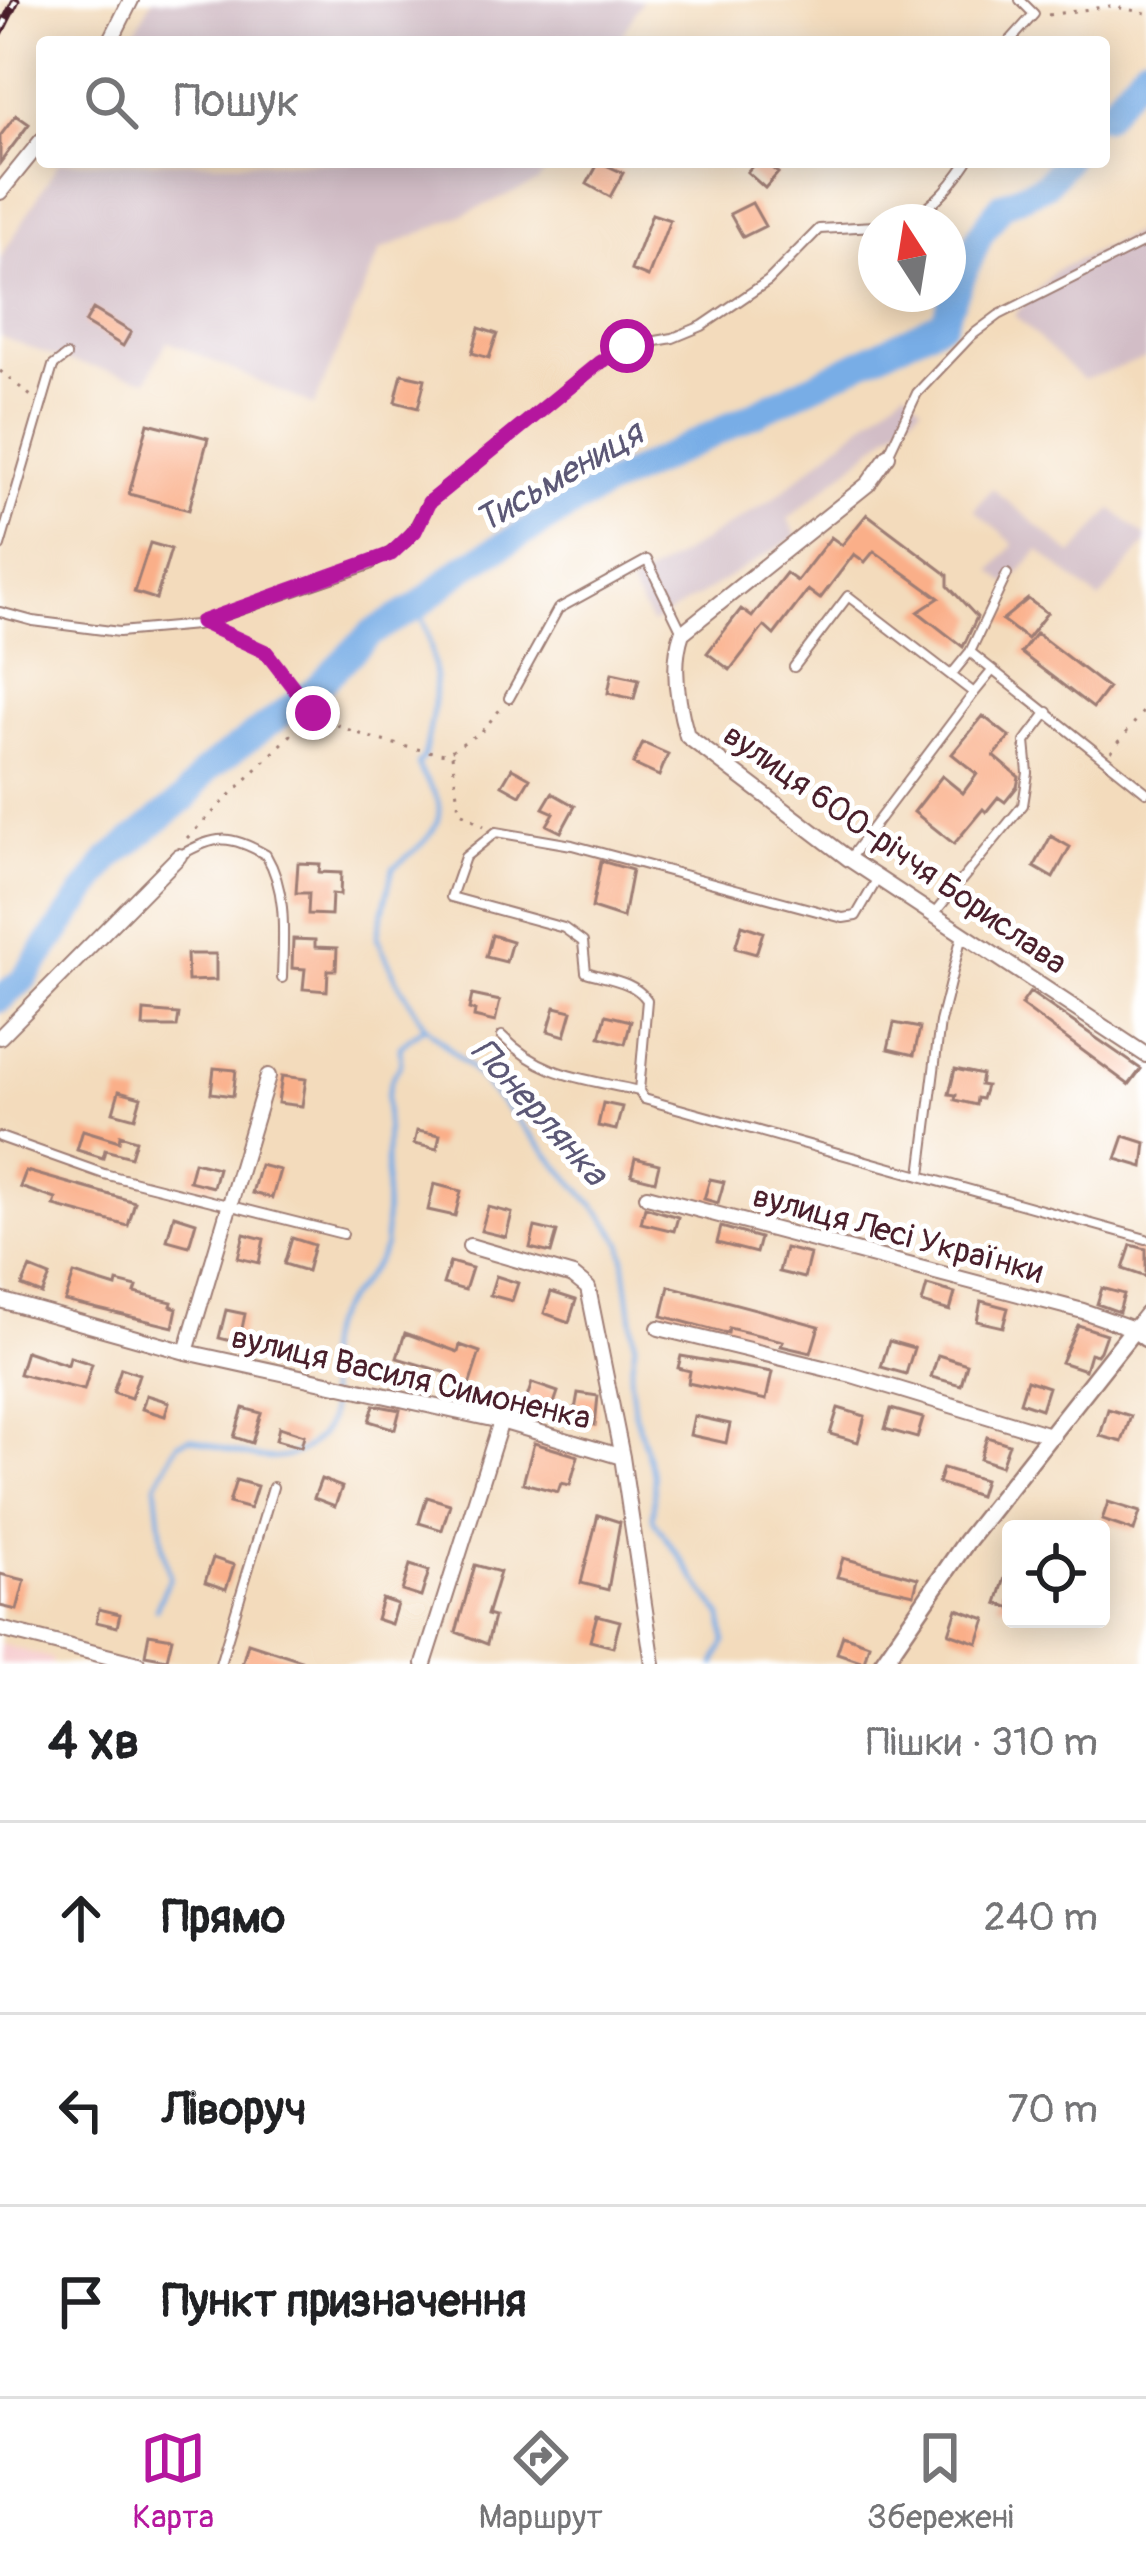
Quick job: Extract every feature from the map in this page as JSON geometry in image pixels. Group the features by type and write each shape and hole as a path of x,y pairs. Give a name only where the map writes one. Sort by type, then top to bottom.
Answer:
{"street":[{"path":"113,36 131,0"},
{"path":"0,192 36,147"},
{"path":"682,634 868,484 888,456"},
{"name":"вулиця 600-річчя Борислава","path":"682,634 676,651 687,736 849,859 1146,1054"},
{"path":"0,1037 179,856"},
{"name":"вулиця Василя Симоненка","path":"187,1352 268,1076"},
{"name":"вулиця Лесі Українки","path":"646,1196 1142,1327"},
{"name":"вулиця Василя Симоненка","path":"470,1246 573,1276 588,1288 622,1456 652,1664"},
{"name":"вулиця Василя Симоненка","path":"0,1300 187,1352 501,1421 622,1456"},
{"path":"881,1664 967,1542 1142,1327"},
{"path":"659,1328 852,1375 1053,1436"},
{"path":"424,1664 501,1421"},
{"path":"0,1629 138,1664"},
{"path":"64,1664 70,1647"}],"lane":[{"path":"1014,36 1034,14 1020,0"},
{"path":"931,204 963,168"},
{"path":"0,613 119,632 201,622 391,554 415,531 429,502 599,363 627,346 673,338 702,326 768,281 819,230 858,227"},
{"path":"888,456 917,393 971,336 999,315 1146,241"},
{"path":"0,546 53,366 66,356"},
{"path":"509,698 558,609 647,560 682,634"},
{"path":"951,674 970,652 1007,574"},
{"path":"794,667 848,596 974,693"},
{"path":"970,652 1146,792"},
{"path":"849,859 992,671"},
{"path":"933,915 1023,805 1028,772 1025,742 1048,712"},
{"path":"878,878 856,916 843,918 572,845 496,832 465,857 452,897 564,928 583,942 586,973 635,986 644,993 639,1091 644,1099 1146,1239"},
{"path":"179,856 206,841 227,838 266,855 282,906 282,978"},
{"path":"921,1175 940,1022 958,940 964,934"},
{"path":"502,1036 525,1059 544,1069 639,1091"},
{"path":"0,1137 104,1174 344,1234"},
{"path":"220,1664 273,1487"}],"path":[{"path":"1034,14 1110,6 1146,13"},
{"path":"0,370 42,404"},
{"path":"201,622 266,652 313,713 338,727 401,748 449,754 482,731 509,698"},
{"path":"1106,758 1146,708"},
{"path":"179,856 203,818 313,713"},
{"path":"449,754 458,811 496,832"}],"shaded area":[{"path":"152,0 642,0 621,36 132,36"},
{"path":"55,168 546,168 538,182 381,250 314,406 167,341 147,380 63,360 0,336 0,259"},
{"path":"1146,227 1146,358 1083,380 1014,315 1055,271"},
{"path":"906,388 922,406 788,519 797,536 652,624 629,586 774,498"},
{"path":"992,488 1073,555 1112,509 1146,537 1146,543 1099,600 1039,550 1009,585 992,571 1014,544 974,510"},
{"path":"0,1644 53,1659 51,1664 0,1664"}],"building":[{"path":"16,115 29,124 0,163 0,136"},
{"path":"596,168 623,173 610,197 587,184"},
{"path":"772,168 778,173 765,188 747,172"},
{"path":"752,203 765,226 743,237 730,214"},
{"path":"652,214 670,220 648,277 631,270"},
{"path":"93,309 131,332 123,346 85,323"},
{"path":"479,328 497,334 489,358 472,353"},
{"path":"402,374 425,379 418,408 395,402"},
{"path":"148,423 208,438 189,510 129,494"},
{"path":"867,514 948,575 948,586 977,617 963,647 918,612 939,598 874,551 865,562 854,554 820,599 808,590 774,635 764,626 730,670 707,653 741,609 752,617 786,573 797,581 831,537 842,545"},
{"path":"150,543 171,549 156,599 134,592"},
{"path":"1028,599 1047,613 1027,639 1002,620"},
{"path":"1036,633 1108,688 1093,708 1021,653"},
{"path":"612,673 639,679 634,699 608,693"},
{"path":"983,716 1010,737 994,756 1019,777 1017,787 1005,802 998,797 986,812 983,809 954,844 914,812 942,776 963,793 977,774 952,754"},
{"path":"643,743 668,754 659,776 633,764"},
{"path":"512,768 530,778 520,795 502,785"},
{"path":"552,793 575,806 561,832 547,825 554,813 543,808"},
{"path":"1051,836 1070,847 1053,878 1034,867"},
{"path":"601,861 632,870 623,918 592,908"},
{"path":"298,863 320,864 319,872 341,873 340,895 332,894 331,915 308,914 309,893 296,893"},
{"path":"742,925 763,932 756,954 735,948"},
{"path":"492,935 512,941 506,962 486,957"},
{"path":"293,939 337,948 336,970 328,970 327,991 303,989 305,969 292,968"},
{"path":"187,954 216,954 216,980 188,981"},
{"path":"1030,992 1141,1069 1129,1085 1021,1005"},
{"path":"472,995 500,1001 495,1022 474,1017 475,1011 469,1009"},
{"path":"555,1007 572,1011 565,1036 548,1031"},
{"path":"144,1011 179,1014 177,1027 143,1027"},
{"path":"606,1015 631,1021 625,1044 600,1037"},
{"path":"894,1023 920,1028 914,1055 888,1049"},
{"path":"214,1068 236,1070 233,1096 211,1093"},
{"path":"955,1069 982,1075 980,1085 986,1086 976,1105 949,1094"},
{"path":"282,1076 306,1079 302,1106 278,1103"},
{"path":"119,1091 141,1097 135,1118 113,1112"},
{"path":"603,1103 622,1107 616,1130 598,1126"},
{"path":"83,1130 119,1141 120,1135 136,1140 131,1157 105,1150 103,1158 77,1150"},
{"path":"417,1131 440,1135 437,1149 414,1144"},
{"path":"1124,1136 1146,1143 1143,1167 1116,1159"},
{"path":"635,1158 659,1164 655,1181 631,1175"},
{"path":"194,1162 218,1168 213,1187 189,1181"},
{"path":"260,1165 280,1170 272,1198 252,1193"},
{"path":"26,1171 135,1202 128,1226 54,1206 56,1199 20,1187"},
{"path":"710,1179 724,1182 718,1203 704,1199"},
{"path":"434,1184 461,1191 455,1216 428,1210"},
{"path":"488,1207 512,1213 506,1237 481,1231"},
{"path":"645,1207 678,1217 674,1231 641,1223"},
{"path":"174,1215 196,1222 189,1246 167,1240"},
{"path":"535,1227 557,1232 551,1253 530,1248"},
{"path":"721,1227 760,1238 756,1253 717,1243"},
{"path":"244,1234 264,1239 259,1263 238,1258"},
{"path":"292,1238 314,1245 307,1271 284,1264"},
{"path":"1131,1245 1146,1249 1146,1277 1123,1269"},
{"path":"785,1248 810,1254 804,1278 779,1272"},
{"path":"450,1262 472,1268 465,1290 443,1284"},
{"path":"30,1268 50,1276 42,1294 22,1286"},
{"path":"74,1274 116,1287 117,1282 137,1287 135,1293 172,1302 177,1308 173,1327 65,1301"},
{"path":"496,1276 518,1283 512,1301 490,1295"},
{"path":"927,1285 955,1293 950,1311 922,1303"},
{"path":"669,1286 819,1326 811,1353 781,1346 783,1341 662,1316"},
{"path":"1102,1288 1124,1294 1119,1312 1097,1304"},
{"path":"551,1292 576,1300 569,1322 544,1313"},
{"path":"981,1301 1008,1308 1003,1327 977,1321"},
{"path":"226,1310 245,1314 239,1343 219,1338"},
{"path":"1078,1325 1106,1334 1097,1355 1090,1353 1085,1370 1061,1362"},
{"path":"405,1333 458,1352 460,1345 480,1352 469,1386 449,1380 451,1374 397,1358"},
{"path":"889,1341 914,1348 906,1374 881,1367"},
{"path":"26,1351 68,1365 70,1357 92,1364 84,1390 19,1374"},
{"path":"938,1355 967,1364 961,1385 931,1377"},
{"path":"681,1356 772,1372 766,1400 688,1383 690,1371 678,1368"},
{"path":"121,1368 139,1374 131,1398 113,1392"},
{"path":"1027,1380 1048,1387 1041,1409 1020,1402"},
{"path":"532,1383 558,1392 550,1415 524,1406"},
{"path":"578,1393 598,1396 595,1425 573,1421"},
{"path":"146,1395 169,1402 165,1416 142,1409"},
{"path":"374,1405 400,1410 395,1429 369,1421"},
{"path":"243,1408 261,1413 252,1443 234,1437"},
{"path":"838,1408 865,1416 858,1442 830,1434"},
{"path":"891,1409 923,1418 917,1438 885,1429"},
{"path":"1108,1409 1131,1416 1122,1442 1100,1436"},
{"path":"694,1416 730,1424 726,1443 690,1435"},
{"path":"279,1427 304,1435 301,1447 276,1440"},
{"path":"987,1437 1009,1444 1001,1466 980,1459"},
{"path":"534,1443 578,1456 570,1485 561,1483 558,1492 523,1483"},
{"path":"943,1468 984,1480 979,1496 938,1483"},
{"path":"321,1479 342,1487 335,1506 314,1498"},
{"path":"236,1480 257,1486 250,1509 229,1503"},
{"path":"427,1497 450,1504 442,1530 419,1523"},
{"path":"1108,1502 1140,1512 1134,1531 1102,1520"},
{"path":"598,1515 620,1522 608,1590 581,1583"},
{"path":"213,1558 234,1565 226,1589 205,1582"},
{"path":"843,1558 918,1578 914,1594 837,1577"},
{"path":"410,1565 429,1571 421,1597 402,1591"},
{"path":"475,1565 500,1572 487,1615 494,1617 487,1644 456,1632"},
{"path":"0,1574 25,1580 17,1610 0,1606"},
{"path":"382,1599 397,1604 391,1624 376,1619"},
{"path":"99,1609 120,1614 117,1627 96,1622"},
{"path":"957,1609 986,1619 978,1643 949,1633"},
{"path":"597,1615 620,1621 613,1647 590,1641"},
{"path":"149,1634 172,1638 167,1659 145,1655"},
{"path":"843,1635 869,1644 864,1662 837,1653"},
{"path":"248,1643 301,1660 301,1664 242,1664"}],"waterway":[{"name":"Тисьмениця","path":"1110,109 1146,66"},
{"name":"Тисьмениця","path":"0,999 23,980 109,859 185,798 205,771 314,690 370,634 418,606 463,568 594,492 943,322 980,235 1002,205 1045,185 1060,168"},
{"name":"Понерлянка","path":"418,606 431,647 435,681 424,757 418,764 437,798 438,820 427,838 393,868 377,937 425,1026 530,1134 622,1243 635,1344 630,1377 654,1477 653,1519 722,1617 725,1642 715,1664"},
{"path":"156,1609 170,1577 156,1484 178,1443 190,1438 253,1457 284,1457 312,1443 327,1425 325,1339 333,1319 385,1246 387,1096 401,1064 400,1046 425,1026"}],"railway":[{"path":"0,32 16,0"}],"route":[{"path":"313,713 266,652 201,622 391,554 415,531 429,502 599,363 627,346"}]}
